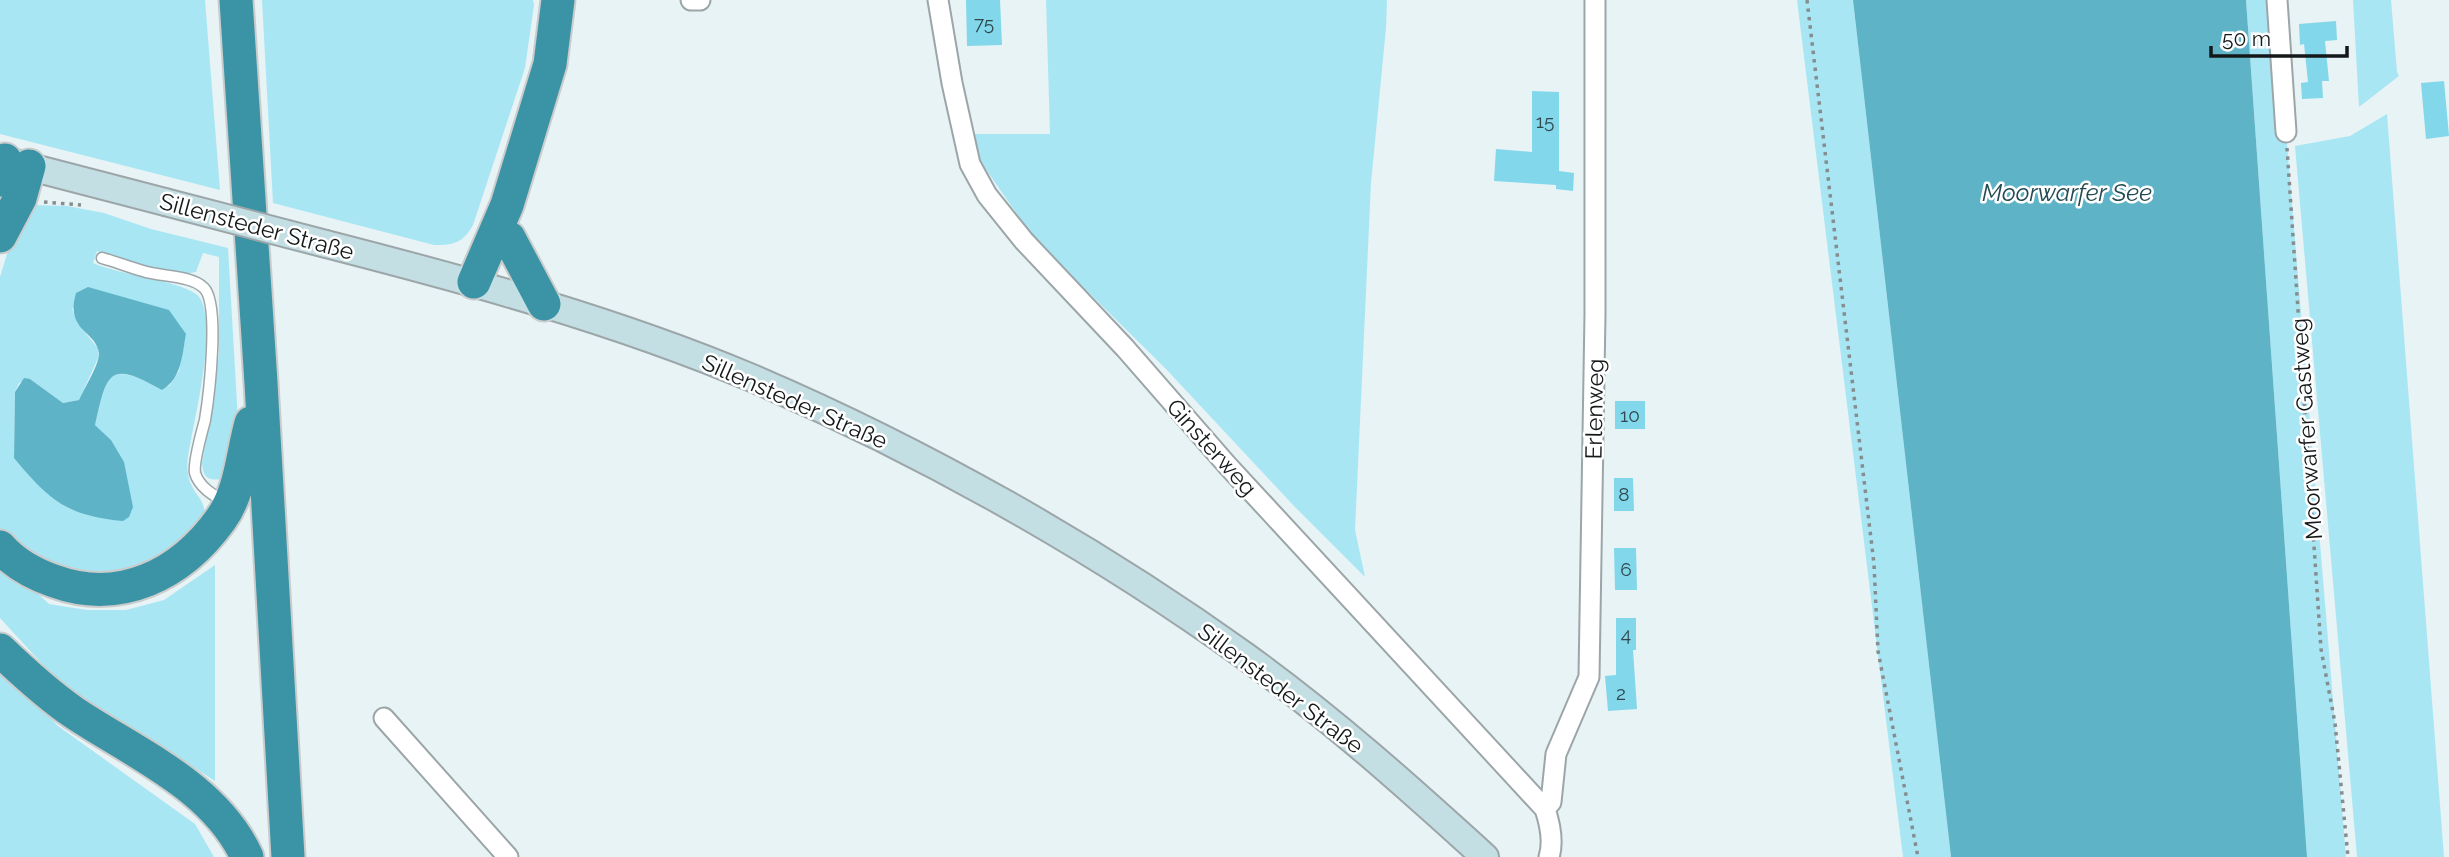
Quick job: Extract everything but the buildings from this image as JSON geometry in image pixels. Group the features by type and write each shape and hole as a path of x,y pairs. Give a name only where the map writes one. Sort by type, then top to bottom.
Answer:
{"highway":[{"path":"236,0 288,857"},
{"path":"238,36 253,9 254,0"},
{"path":"484,285 550,64 558,0"},
{"path":"0,236 11,173"},
{"path":"507,205 509,238 544,304"},
{"path":"484,285 509,238"},
{"path":"0,547 7,555 38,576 73,588 112,590 146,582 173,568 204,540 222,518 244,461 247,435 261,383"},
{"path":"0,650 33,681 74,712 131,746 196,793 224,822 247,857"}],"street":[{"path":"691,0 700,0"},
{"name":"Ginsterweg","path":"938,0 951,83 970,164 987,195 1024,241 1125,348 1235,474 1545,809"},
{"name":"Erlenweg","path":"1545,809 1551,802 1556,754 1589,677 1595,314 1595,0"},
{"path":"2277,0 2286,132"},
{"name":"Sillensteder Straße","path":"11,173 165,202 484,285 620,328 751,378 911,453 1025,516 1143,587 1245,656 1329,720 1485,857"},
{"path":"384,718 508,857"},
{"path":"1545,809 1550,824 1552,848 1549,857"}],"lane":[{"path":"102,258 145,272 189,281 202,286 210,295 214,326 206,414 194,470 200,484 212,495 229,503"}],"path":[{"path":"1807,0 1874,564 1878,651 1919,857"},
{"name":"Moorwarfer Gastweg","path":"2286,132 2322,649 2334,723 2348,857"},
{"path":"11,173 34,201 86,206"}],"shaded area":[{"path":"0,0 205,0 220,190 0,134"},
{"path":"262,0 533,0 525,68 473,225 466,236 452,243 434,245 273,203"},
{"path":"1046,0 1387,0 1371,183 1355,530 1365,577 1026,227 978,158 973,134 1050,134"},
{"path":"1797,0 1853,0 1951,857 1903,857"},
{"path":"2246,0 2272,0 2286,132 2346,857 2307,857"},
{"path":"2353,0 2391,0 2399,76 2359,107"},
{"path":"2387,114 2444,857 2357,857 2295,146 2350,136"},
{"path":"32,205 67,206 104,213 151,229 228,248 238,421 223,479 207,477 202,463 219,353 219,257 203,253 196,272 179,275 134,265 97,251 93,263 187,289 196,294 203,304 206,320 204,363 187,467 190,482 204,508 205,521 143,571 69,579 0,536 0,277 16,225","holes":["72,308 186,334 179,371 169,386 123,374 109,379 95,425 111,440 14,458 15,392 19,383 30,379 63,403 79,400 99,356 98,348 77,323"]},
{"path":"0,559 49,604 87,610 126,610 164,600 215,565 215,781 187,763 123,730 54,677 0,618"},
{"path":"0,667 58,726 195,824 214,857 0,857"}],"water":[{"name":"Moorwarfer See","path":"1853,0 2246,0 2307,857 1951,857"},
{"path":"88,287 169,310 186,334 177,373 162,390 144,380 120,374 113,376 103,393 95,425 111,440 124,462 133,507 129,517 123,521 104,519 73,510 49,495 14,458 15,392 24,378 30,379 63,403 79,400 94,369 99,357 97,345 78,323 74,306 76,293"}]}
